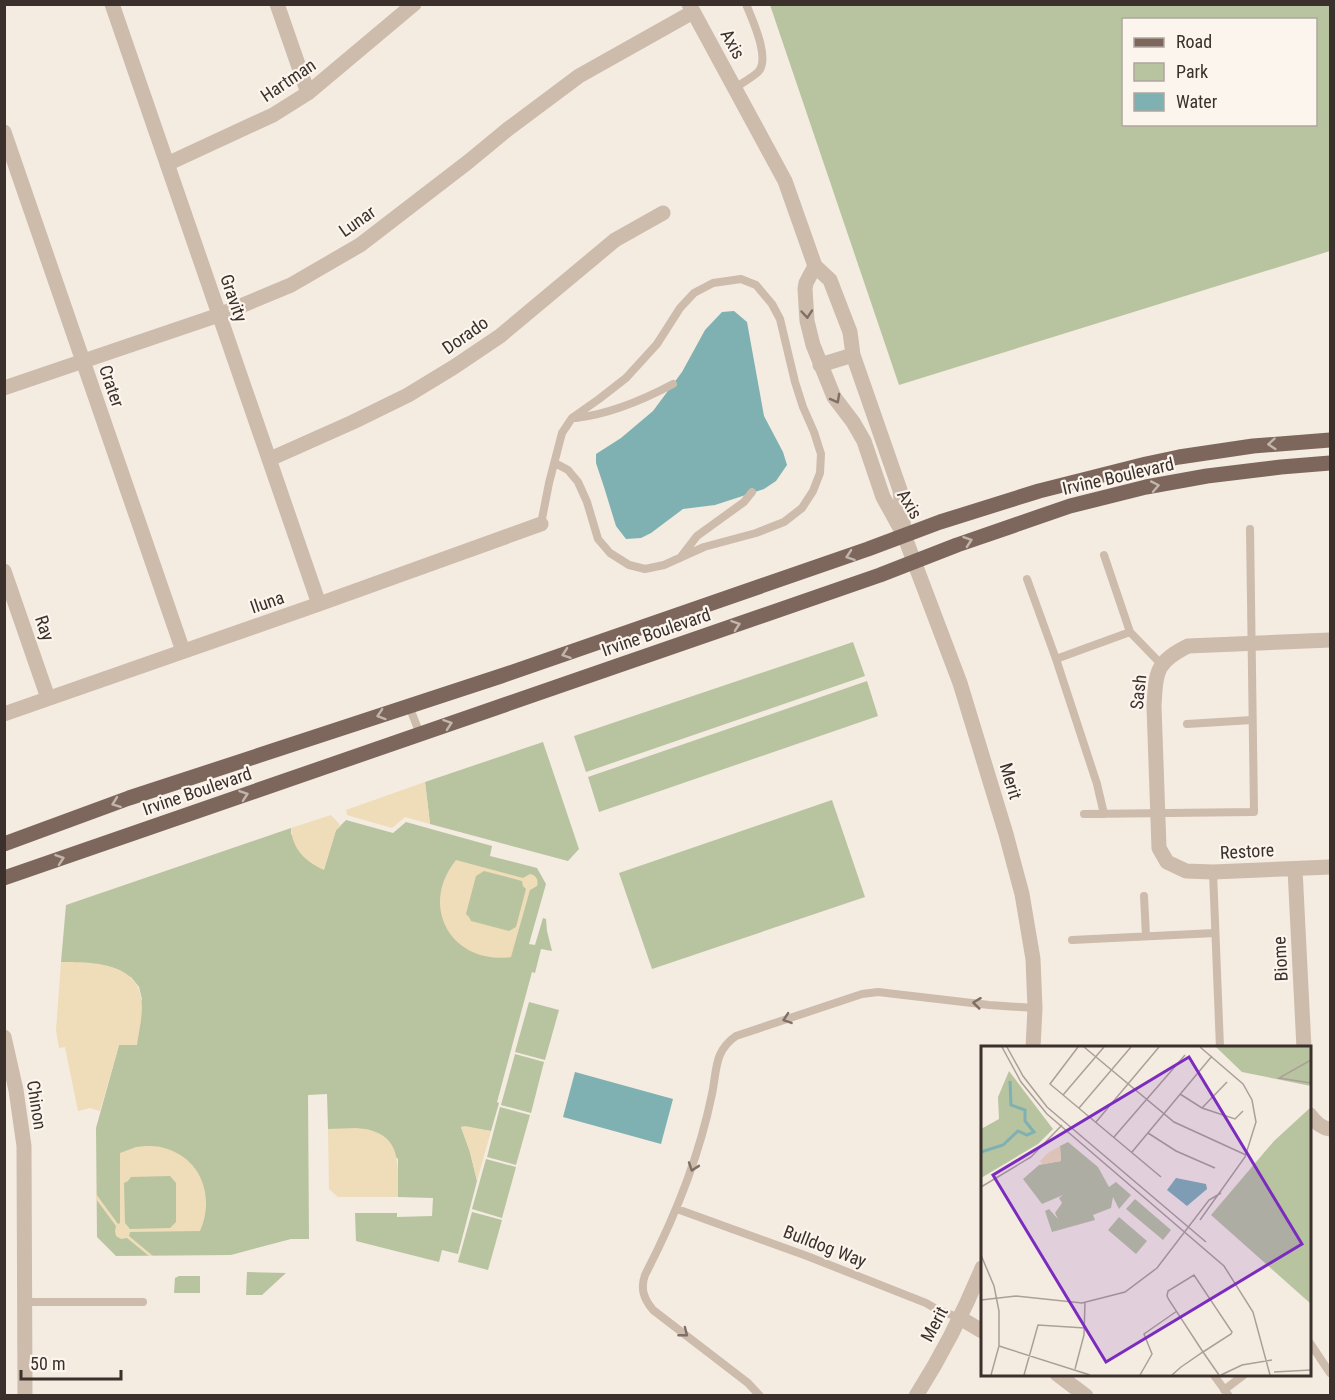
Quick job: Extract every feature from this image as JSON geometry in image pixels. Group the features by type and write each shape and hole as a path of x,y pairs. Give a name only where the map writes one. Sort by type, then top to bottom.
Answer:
{"main road":[{"name":"Irvine Boulevard","path":"4,844 129,798 501,676 940,522 1039,491 1146,464 1253,446 1330,440"},
{"name":"Irvine Boulevard","path":"4,878 880,575 1070,506 1207,476 1330,463"}],"street":[{"name":"Gravity","path":"112,4 320,604"},
{"path":"277,4 308,93"},
{"name":"Hartman","path":"167,164 273,115 308,93 414,4"},
{"name":"Axis","path":"691,8 785,181 814,266 830,280 850,332 853,355 900,490 904,536"},
{"name":"Lunar","path":"4,388 219,315 291,285 360,245 579,76 691,8"},
{"name":"Crater","path":"4,132 183,651"},
{"name":"Dorado","path":"270,459 408,395 454,367 500,336 615,240 663,213"},
{"name":"Axis","path":"814,266 806,283 807,321 813,345 834,397 864,441 883,497 904,536"},
{"path":"820,365 853,355"},
{"name":"Iluna","path":"4,714 541,524"},
{"name":"Merit","path":"904,536 960,683 989,774 1022,894 1033,960 1034,1046"},
{"name":"Ray","path":"4,571 48,698"},
{"name":"Sash","path":"1167,862 1159,848 1154,706 1155,685 1161,664 1171,654 1188,646 1330,640"},
{"name":"Restore","path":"1167,862 1186,871 1213,872 1330,867"},
{"name":"Biome","path":"1295,869 1304,1046"},
{"name":"Chinon","path":"4,1037 16,1090 24,1146 25,1395"},
{"path":"1312,1121 1330,1129"},
{"name":"Merit","path":"916,1395 960,1318 981,1270"},
{"path":"960,1318 981,1329"},
{"path":"1060,1376 1086,1395"}],"lane":[{"path":"735,88 759,72 764,56 746,4"},
{"path":"541,524 562,433 572,418 626,378 657,344 680,308 694,293 713,283 741,279 756,285 772,304 780,319 795,382 821,454 820,473 813,491 802,508 784,522 756,533 704,546 664,566 645,569 629,565 610,553 598,539 587,502 578,482 568,470 555,464"},
{"path":"572,418 591,416 615,409 673,384"},
{"path":"679,558 697,536 744,502 752,492"},
{"path":"1084,814 1254,812 1250,529"},
{"path":"1104,555 1130,632 1161,664"},
{"path":"1027,579 1056,659 1097,784 1104,813"},
{"path":"1056,659 1130,632"},
{"path":"410,706 420,734"},
{"path":"1187,724 1252,720"},
{"path":"1213,872 1220,1046"},
{"path":"1144,896 1146,936"},
{"path":"1072,940 1215,933"},
{"path":"760,1395 748,1383 653,1310 644,1296 642,1283 677,1209 699,1149 720,1052 724,1046 736,1036 862,994 878,992 1035,1008"},
{"name":"Bulldog Way","path":"677,1209 807,1256 960,1318"},
{"path":"26,1302 143,1302"},
{"path":"1311,1344 1330,1373"},
{"path":"1214,1376 1226,1392 1243,1376"}],"green space":[{"path":"770,5 1330,5 1330,251 899,385"},
{"path":"853,642 865,676 586,772 574,736"},
{"path":"867,681 878,716 599,812 588,777"},
{"path":"543,742 579,849 568,861 430,824 425,782"},
{"path":"832,800 865,897 652,969 619,873"},
{"path":"346,820 393,833 406,822 492,846 490,856 537,868 546,884 529,944 535,945 543,918 546,919 552,951 541,949 535,973 532,972 491,1131 461,1127 477,1181 458,1254 442,1250 439,1262 356,1241 355,1213 397,1213 397,1217 432,1216 433,1198 398,1197 398,1159 366,1129 328,1129 327,1094 308,1095 309,1239 291,1239 231,1255 116,1256 97,1237 96,1128 119,1045 142,999 139,987 131,977 61,962 66,905 291,828 291,834 324,869 336,830"},
{"path":"529,1002 559,1010 545,1060 515,1052"},
{"path":"515,1054 544,1062 531,1113 501,1105"},
{"path":"500,1107 530,1115 516,1165 487,1157"},
{"path":"486,1159 516,1167 502,1218 472,1209"},
{"path":"472,1212 502,1220 488,1270 458,1262"},
{"path":"247,1272 286,1273 262,1295 246,1295"},
{"path":"200,1276 200,1293 174,1293 175,1278"}],"sand":[{"path":"425,782 430,824 405,817 392,828 347,815 346,810"},
{"path":"331,815 341,826 336,830 324,870 301,854 294,842 291,828"},
{"path":"456,860 523,878 530,874 535,877 538,882 537,886 530,890 511,957 490,957 472,952 458,942 447,929 441,913 440,896 445,878","holes":["484,871 522,881 526,889 516,927 509,931 471,921 466,914 476,876"]},
{"path":"61,962 110,966 130,977 137,985 141,997 142,1015 137,1045 119,1045 100,1111 90,1108 78,1111 65,1047 59,1048 56,1030"},
{"path":"461,1127 491,1131 477,1181"},
{"path":"328,1129 371,1130 390,1142 397,1160 398,1197 338,1197 329,1189"},
{"path":"136,1147 159,1147 177,1153 196,1170 205,1193 206,1206 200,1231 130,1232 129,1236 153,1256 149,1256 127,1238 121,1239 116,1236 116,1226 96,1199 96,1194 118,1224 120,1223 120,1153","holes":["170,1176 176,1183 176,1222 170,1228 130,1229 125,1223 124,1183 131,1177"]}],"water":[{"path":"734,311 747,322 764,416 783,452 787,465 776,481 764,489 715,505 683,509 651,533 641,538 626,539 616,526 596,463 596,454 621,438 653,411 682,372 705,330 722,312"},
{"path":"575,1072 673,1099 661,1144 563,1117"}]}
